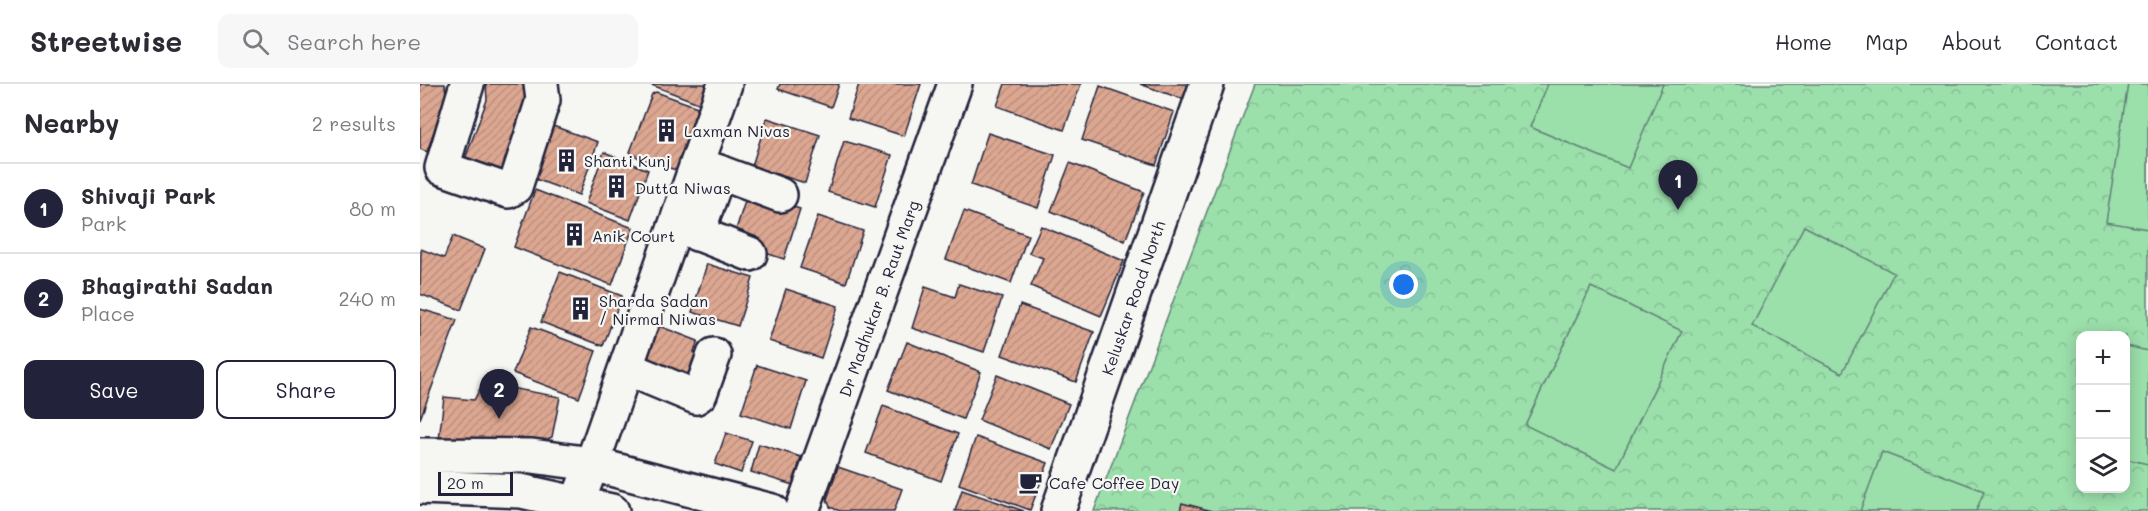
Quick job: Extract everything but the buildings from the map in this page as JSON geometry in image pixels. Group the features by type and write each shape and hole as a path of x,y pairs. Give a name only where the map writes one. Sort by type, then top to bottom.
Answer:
{"street":[{"path":"467,84 431,164 508,191 515,187 543,100 541,84"},
{"path":"575,507 626,368 686,230 708,168 725,84"},
{"name":"Dr Madhukar B. Raut Marg","path":"802,511 955,84"},
{"name":"Keluskar Road North","path":"1058,511 1207,84"},
{"path":"708,168 780,195"},
{"path":"686,230 750,254"},
{"path":"626,368 696,397 700,394 714,355"},
{"path":"420,455 532,456 592,464 772,511"},
{"path":"420,487 521,491 575,507 612,511"}],"green space":[{"path":"1255,84 2148,84 2148,511 1094,511"},
{"path":"1548,84 1663,84 1628,168 1530,127"},
{"path":"2128,84 2148,84 2148,229 2106,222"},
{"path":"1804,226 1894,273 1842,373 1752,326"},
{"path":"1591,287 1682,331 1616,469 1525,425"},
{"path":"2130,347 2148,351 2148,464 2130,460"},
{"path":"1882,452 1984,491 1976,511 1860,511"}],"place":[{"name":"Laxman Nivas","path":"666,130"},
{"name":"Shanti Kunj","path":"566,160"},
{"name":"Dutta Niwas","path":"617,187"},
{"name":"Shivaji Park","path":"1678,210"},
{"name":"Anik Court","path":"574,235"},
{"name":"Sharda Sadan / Nirmal Niwas","path":"581,309"},
{"name":"Bhagirathi Sadan","path":"499,419"},
{"name":"Cafe Coffee Day","path":"1031,482"}]}
